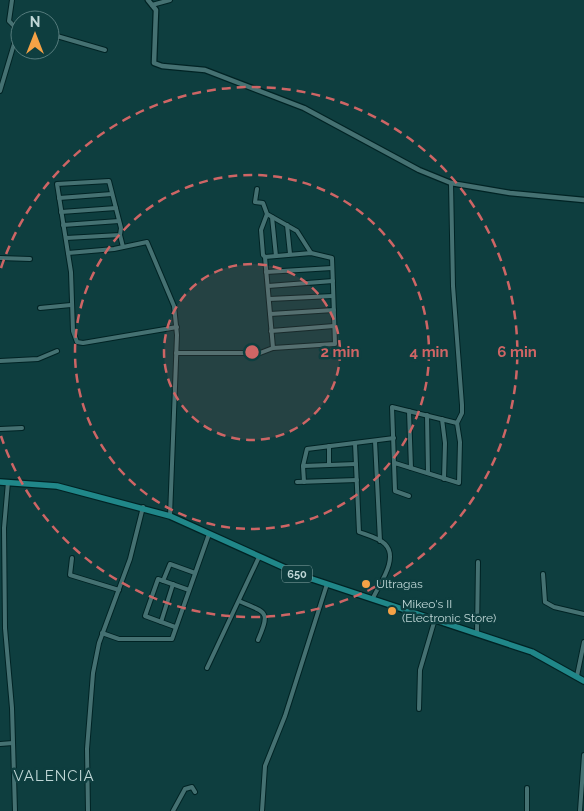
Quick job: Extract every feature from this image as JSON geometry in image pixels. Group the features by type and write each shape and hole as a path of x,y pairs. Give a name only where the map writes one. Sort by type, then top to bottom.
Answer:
{"main road":[{"name":"650","path":"0,482 57,486 143,507 170,516 288,570 539,655 584,680"}],"street":[{"path":"148,0 156,10 154,63 162,66 205,70 304,108 419,170 451,183 510,193 584,200"},
{"path":"152,5 170,0"},
{"path":"60,37 105,50"},
{"path":"0,91 10,60"},
{"path":"123,248 119,221 109,181 57,184 68,253 73,331 77,342 83,343 177,327"},
{"path":"394,463 459,483 460,442 457,423 462,413 462,405 453,286 451,183"},
{"path":"257,189 255,202 263,203 267,214 297,231 312,253"},
{"path":"59,198 112,194"},
{"path":"61,212 116,208"},
{"path":"267,214 261,230 273,348"},
{"path":"272,217 276,256"},
{"path":"63,225 119,221"},
{"path":"288,225 290,254"},
{"path":"66,238 120,235"},
{"path":"68,253 123,248 148,242 174,306 177,327 170,516"},
{"path":"176,353 260,353 273,348 335,344 332,258 312,253 265,257"},
{"path":"0,258 30,259"},
{"path":"266,272 332,268"},
{"path":"268,286 333,281"},
{"path":"269,299 333,296"},
{"path":"40,308 71,305"},
{"path":"270,314 334,310"},
{"path":"271,331 334,326"},
{"path":"0,361 38,359 57,351"},
{"path":"409,496 395,491 392,407 457,423"},
{"path":"409,411 411,468"},
{"path":"427,415 428,473"},
{"path":"442,419 445,443 444,479"},
{"path":"0,428 22,428"},
{"path":"304,482 307,449 394,438"},
{"path":"375,441 380,541"},
{"path":"355,443 360,532 380,541 389,551 391,560 373,598"},
{"path":"329,446 329,465"},
{"path":"304,466 356,464"},
{"path":"297,482 357,480"},
{"path":"8,482 4,528 5,628 14,743 14,811"},
{"path":"88,811 87,749 92,679 102,633 130,559 143,507"},
{"path":"102,633 119,639 166,641 172,639 210,534"},
{"path":"207,668 259,557"},
{"path":"72,558 70,575 119,590"},
{"path":"477,634 478,562"},
{"path":"163,580 170,564 195,572"},
{"path":"542,574 545,602 584,614"},
{"path":"175,627 144,616 158,579 189,590"},
{"path":"161,622 173,584"},
{"path":"262,811 265,766 280,730 327,584"},
{"path":"239,601 261,609 264,613 266,621 258,640"},
{"path":"419,709 420,670 434,619"},
{"path":"577,676 584,642"},
{"path":"0,744 14,743"},
{"path":"580,811 584,755"},
{"path":"173,811 185,789 192,787 194,792"},
{"path":"527,788 527,811"}],"place":[{"name":"Ultragas","path":"366,584"},
{"name":"Mikeo's II (Electronic Store)","path":"392,611"}],"district":[{"name":"VALENCIA","path":"54,776"}]}
